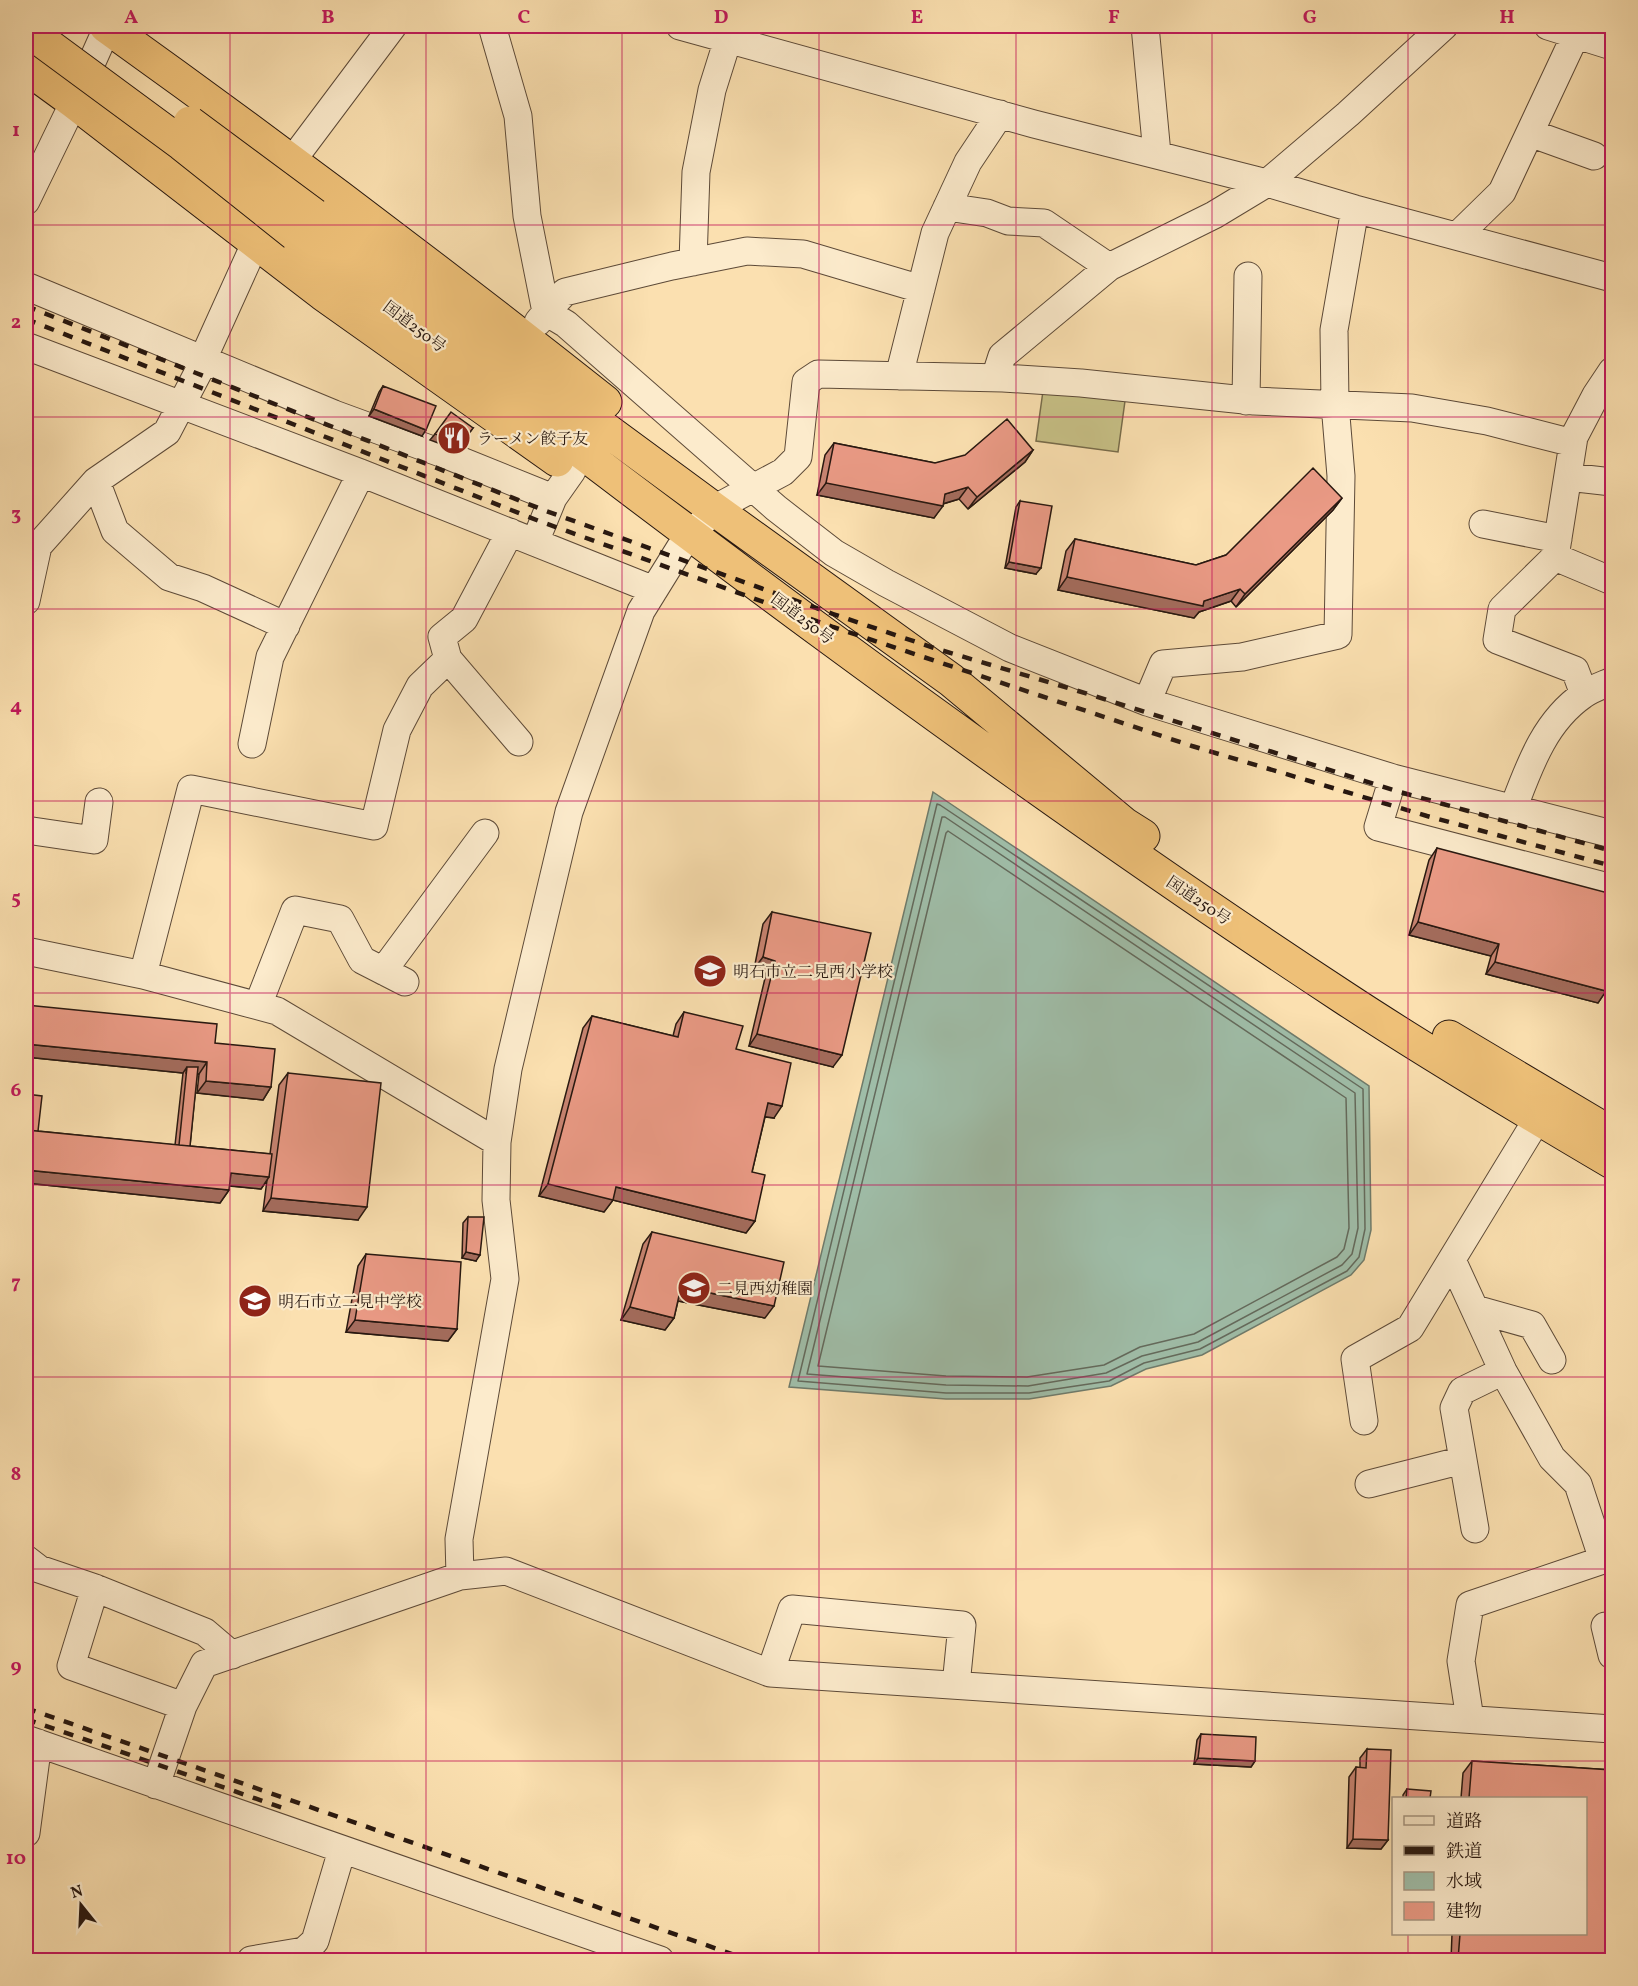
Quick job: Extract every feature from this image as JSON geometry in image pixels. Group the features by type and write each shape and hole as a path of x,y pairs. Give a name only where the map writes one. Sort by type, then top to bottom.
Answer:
{"highway":[{"name":"国道250号","path":"58,26 631,491 886,680 1120,847 1346,999 1612,1162"},
{"path":"107,26 188,83 525,338 685,465 714,509"},
{"name":"国道250号","path":"26,29 182,144 305,225 714,509 951,680 1124,824 1367,988 1612,1134"},
{"path":"26,67 391,344 572,471 602,490 631,491"}],"street":[{"path":"26,201 74,102 107,26"},
{"path":"26,601 38,546 96,481 167,432 202,365 291,162 393,26"},
{"path":"492,26 518,116 527,216 546,312 566,324 753,488 834,553 1010,648 1147,702 1393,778 1612,834"},
{"path":"680,26 734,32 1000,114 1267,183 1612,278"},
{"path":"1145,26 1157,154"},
{"path":"995,378 1002,356 1109,267 1214,215 1267,183 1348,114 1444,26"},
{"path":"1548,26 1612,46"},
{"path":"693,262 696,172 712,90 734,32"},
{"path":"1457,236 1502,192 1576,34"},
{"path":"899,376 935,233 968,162 1000,114"},
{"path":"1530,132 1594,156"},
{"path":"947,207 987,213 1008,221 1044,223 1109,267"},
{"path":"1147,702 1163,664 1242,657 1338,635 1341,476 1335,404 1334,330 1355,209"},
{"path":"525,338 565,292 747,251 803,254 921,289"},
{"path":"1246,401 1248,276"},
{"path":"26,286 334,414 449,456 553,498"},
{"path":"26,346 361,472 654,590"},
{"path":"1584,694 1575,670 1497,640 1502,609 1557,548 1574,437 1596,395 1612,371"},
{"path":"460,1576 459,1539 506,1279 496,1200 497,1142 508,1069 570,812 641,611 680,549 714,509 783,472 798,458 806,382 818,374 995,378 1081,383 1246,401 1412,408 1487,421 1573,443"},
{"path":"535,542 553,498 572,471"},
{"path":"252,744 270,657 361,472"},
{"path":"1568,477 1612,482"},
{"path":"96,481 115,531 169,577 203,588 286,626"},
{"path":"1483,524 1557,548 1612,581"},
{"path":"510,532 464,619 442,637 448,659 519,742"},
{"path":"143,975 191,789 374,825 397,730 420,686 448,659"},
{"path":"1513,809 1533,756 1560,714 1584,694 1612,681"},
{"path":"1393,778 1378,827 1612,888"},
{"path":"26,830 94,840 99,802"},
{"path":"258,1005 296,910 340,920 362,960 394,976 485,833"},
{"path":"26,951 143,975 277,1011 497,1142"},
{"path":"1364,1420 1355,1359 1410,1328 1538,1118"},
{"path":"1452,1260 1503,1371 1552,1458 1578,1485 1603,1560 1470,1605 1461,1661 1470,1719"},
{"path":"1475,1310 1532,1325 1552,1360"},
{"path":"1475,1529 1454,1408 1462,1391 1503,1371"},
{"path":"1370,1484 1463,1460"},
{"path":"26,1559 39,1569 95,1588 205,1632 232,1654"},
{"path":"156,1785 183,1706 204,1664 460,1576 506,1571 770,1673 1612,1729"},
{"path":"95,1588 71,1666 183,1706"},
{"path":"770,1673 792,1609 962,1625 956,1685"},
{"path":"1605,1626 1612,1655"},
{"path":"26,1833 32,1741 651,1959"},
{"path":"251,1960 304,1951 315,1941 342,1850"}],"shaded area":[{"path":"1043,391 1125,401 1118,452 1036,441"}],"water":[{"path":"933,792 1369,1086 1371,1230 1364,1260 1351,1275 1202,1355 1146,1369 1111,1386 1029,1399 946,1399 789,1387"}],"building":[{"path":"383,386 436,406 426,430 374,409"},
{"path":"451,412 473,428 461,444 435,434"},
{"path":"1007,419 1033,450 977,497 968,487 945,494 943,506 826,483 834,443 935,463 965,455"},
{"path":"1313,468 1342,498 1245,594 1240,589 1204,601 1203,606 1067,577 1075,539 1196,565 1226,555"},
{"path":"1020,501 1052,506 1041,568 1009,562"},
{"path":"1437,848 1612,894 1612,968 1606,991 1495,962 1499,944 1418,922"},
{"path":"772,912 871,933 842,1055 757,1034 775,961 763,957"},
{"path":"26,1005 217,1024 215,1043 275,1049 271,1087 206,1081 207,1062 26,1044"},
{"path":"684,1012 743,1026 736,1049 791,1063 782,1106 768,1103 752,1172 765,1175 755,1221 616,1187 613,1200 548,1184 592,1016 678,1037"},
{"path":"187,1067 198,1067 190,1146 179,1145"},
{"path":"288,1073 381,1083 367,1207 271,1198"},
{"path":"26,1094 42,1096 38,1131 26,1130"},
{"path":"26,1130 272,1154 269,1177 231,1173 229,1190 26,1170"},
{"path":"468,1217 484,1217 480,1255 466,1252"},
{"path":"652,1232 784,1262 774,1306 681,1287 674,1318 630,1307"},
{"path":"366,1254 461,1262 457,1329 355,1320"},
{"path":"1201,1734 1256,1737 1255,1761 1198,1758"},
{"path":"1367,1749 1391,1750 1388,1840 1353,1839 1356,1767 1366,1768"},
{"path":"1472,1761 1612,1770 1612,1960 1458,1960 1460,1935 1587,1935 1587,1797 1469,1797"},
{"path":"1407,1789 1431,1791 1430,1797 1406,1797"}],"railway":[{"path":"26,306 546,511 833,614 934,648 1400,792 1612,851"},
{"path":"26,319 539,521 833,627 1192,746 1427,816 1612,866"},
{"path":"26,1708 749,1960"},
{"path":"26,1719 283,1808"}],"place":[{"name":"ラーメン餃子友","path":"454,438"},
{"name":"明石市立二見西小学校","path":"710,971"},
{"name":"二見西幼稚園","path":"694,1288"},
{"name":"明石市立二見中学校","path":"255,1301"}]}
